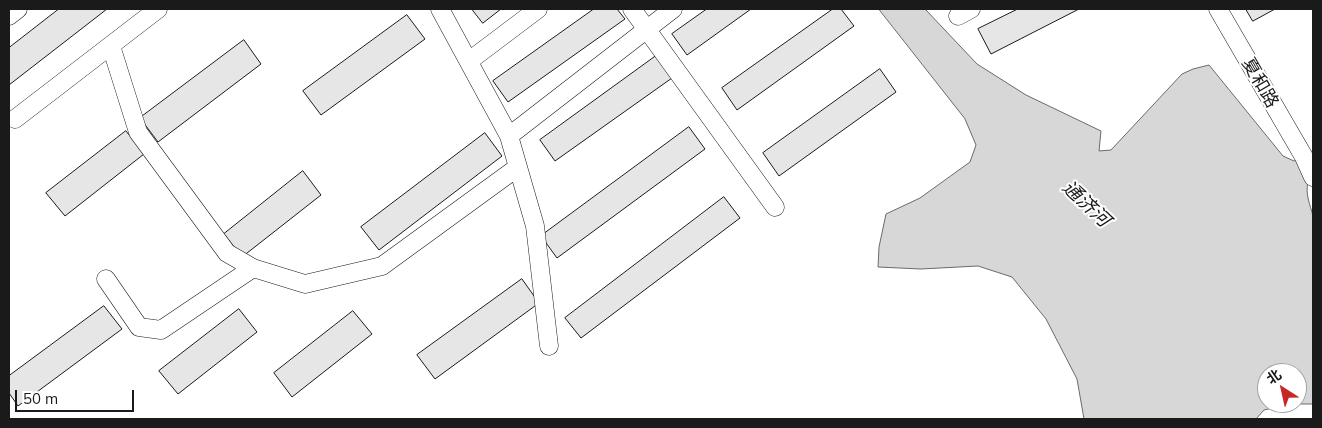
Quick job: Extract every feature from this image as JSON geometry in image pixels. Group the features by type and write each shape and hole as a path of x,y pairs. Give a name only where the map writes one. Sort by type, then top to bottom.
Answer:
{"street":[{"path":"9,16 18,9"},
{"path":"15,119 158,9"},
{"path":"440,9 508,136 534,226 549,346"},
{"path":"469,61 538,9"},
{"path":"632,9 775,207"},
{"path":"508,136 673,9"},
{"name":"夏和路","path":"1218,9 1304,157 1313,177"},
{"path":"111,46 138,132 227,253 253,268 305,284 382,266 518,167"},
{"path":"106,279 139,327 161,330 253,268"}],"water":[{"name":"通济河","path":"879,9 925,9 977,64 1026,95 1101,131 1099,151 1111,150 1182,74 1209,65 1283,156 1294,161 1311,157 1313,154 1313,179 1308,182 1307,191 1313,216 1313,404 1307,404 1307,363 1257,363 1257,413 1261,413 1256,419 1084,419 1077,379 1046,319 1012,277 978,266 921,269 878,267 879,247 886,214 920,198 970,162 976,145 965,119"}],"building":[{"path":"59,9 107,9 9,85 9,48"},
{"path":"472,9 501,9 483,23"},
{"path":"594,9 617,9 625,19 508,102 493,81"},
{"path":"707,9 751,9 687,55 672,34"},
{"path":"833,9 841,9 854,26 737,110 722,88"},
{"path":"1018,9 1079,9 991,54 978,29"},
{"path":"1246,9 1275,9 1253,21"},
{"path":"407,15 425,39 321,115 303,91"},
{"path":"244,40 261,64 158,142 140,118"},
{"path":"656,56 672,78 555,161 540,140"},
{"path":"880,69 896,92 779,176 763,153"},
{"path":"689,127 705,149 557,258 541,236"},
{"path":"126,131 144,154 65,216 46,193"},
{"path":"485,133 502,156 379,250 361,227"},
{"path":"303,171 321,195 242,257 224,234"},
{"path":"724,197 740,218 581,338 565,318"},
{"path":"522,279 539,303 435,379 417,355"},
{"path":"104,306 122,329 18,406 9,393 9,376"},
{"path":"239,309 257,332 178,394 159,371"},
{"path":"353,311 372,334 292,397 274,373"}]}
